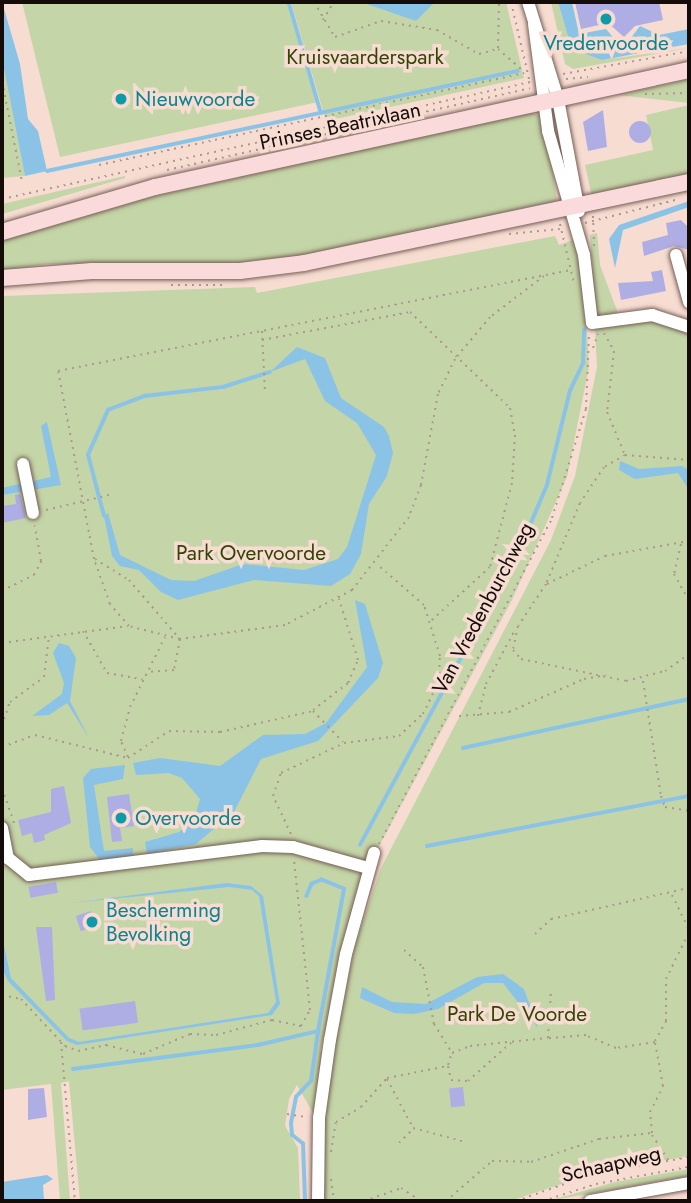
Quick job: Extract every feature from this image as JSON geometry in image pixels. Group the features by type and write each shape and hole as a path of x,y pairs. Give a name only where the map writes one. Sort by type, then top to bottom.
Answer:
{"main road":[{"name":"Prinses Beatrixlaan","path":"2,232 155,187 689,70"},
{"path":"2,278 273,267 575,206 687,189"}],"street":[{"path":"528,2 575,206 599,325 652,315 689,327"},
{"path":"676,255 689,302"},
{"path":"23,464 33,513"},
{"path":"2,828 8,858 29,875 293,847 368,868"},
{"path":"318,1201 319,1118 330,1040 368,868 374,853"},
{"name":"Schaapweg","path":"590,1201 689,1183"}],"path":[{"path":"314,2 322,21 335,37 381,21 437,30 479,54 498,49"},
{"path":"322,21 334,2"},
{"path":"498,49 499,2"},
{"path":"511,2 525,72"},
{"path":"498,49 525,72"},
{"path":"2,199 545,77 689,51"},
{"path":"99,165 525,72"},
{"path":"2,81 22,182"},
{"path":"594,221 687,189"},
{"path":"129,626 110,604 94,559 58,371 571,270 561,229"},
{"path":"2,643 83,630 129,626 180,639 285,625 339,599 377,564 416,501 435,403 455,359 490,317 544,276"},
{"path":"262,340 410,313 455,359 490,384 510,408 515,459 491,567 432,621"},
{"path":"599,325 614,351 607,412 625,455"},
{"name":"Van Vredenburchweg","path":"374,853 552,518 586,409 592,351 599,325"},
{"path":"262,330 260,363 265,393"},
{"path":"480,717 476,710 486,684 518,626 547,584 580,503 604,467 625,455 689,460"},
{"path":"2,591 34,575 41,561 33,513 109,495"},
{"path":"547,584 605,556 689,541"},
{"path":"681,542 674,574 689,601"},
{"path":"94,559 129,580 180,639"},
{"path":"2,995 21,999 61,1041 78,1051 106,1045 143,1054 190,1034 216,1035 264,1021 306,1022 310,1010 293,847 273,796 276,780 294,764 344,743 399,736 423,714 440,671 432,621 412,591 377,564"},
{"path":"2,747 35,735 128,758 169,731 220,732 313,711 348,683 358,660 339,599"},
{"path":"518,626 513,650 521,659 607,675 643,680 689,654"},
{"path":"83,630 107,673 143,679"},
{"path":"2,726 10,702 44,677 49,636"},
{"path":"128,758 121,741 143,679 165,637"},
{"path":"146,672 174,670 180,639"},
{"path":"459,716 480,717 509,712 584,678 607,675"},
{"path":"643,680 642,704 661,796 665,807 689,811"},
{"path":"313,711 335,729 344,743"},
{"path":"535,934 551,919 672,895 689,888"},
{"path":"668,1160 652,1133 650,1112 663,1086 655,1042 666,1021 666,979 689,931 672,895"},
{"path":"404,950 423,968 431,1013 452,1054"},
{"path":"548,1038 551,991"},
{"path":"512,1042 468,1081 451,1080 447,1066 452,1054 459,1048 512,1042 548,1038 586,1035 616,1048 655,1042"},
{"path":"61,1041 75,1201"},
{"path":"330,1166 336,1122 361,1107 387,1078 447,1066"},
{"path":"387,1078 413,1128 462,1141"},
{"path":"287,1114 295,1115"},
{"path":"399,1143 413,1128"},
{"path":"446,1201 492,1161 531,1162 599,1139 652,1133"},
{"path":"516,1201 590,1175 689,1157"},
{"name":"Schaapweg","path":"542,1201 596,1184 689,1167"},
{"path":"331,1175 334,1201"},
{"path":"364,1201 401,1188 421,1201"}],"green space":[{"path":"22,2 288,2 318,102 60,157"},
{"name":"Kruisvaarderspark","path":"291,2 506,2 524,78 326,121"},
{"path":"551,2 558,2 569,40 602,60 689,48 573,69 565,64"},
{"path":"2,59 25,176 2,178"},
{"path":"689,79 689,103 618,95"},
{"path":"689,105 689,176 592,197 585,165 653,150 646,115"},
{"path":"529,112 544,117 557,201 265,265 47,264 2,271 2,240 136,200"},
{"path":"125,178 2,214 2,204"},
{"path":"597,233 600,265 622,324 653,318 689,332 689,1156 598,1172 510,1201 322,1201 324,1132 297,1085 289,1099 285,1126 298,1148 300,1201 80,1201 69,1081 61,1083 70,1201 60,1201 51,1084 2,1090 2,296 255,287 257,293 555,236 559,245 582,237 589,367 567,477 512,600 370,863 320,1052 333,1050 355,945 381,868 551,540 575,476 597,367 590,235"},
{"path":"689,1169 689,1176 548,1201 615,1182"}],"water":[{"path":"2,2 20,64 28,119 38,131 47,171 25,176 2,59"},
{"path":"361,2 435,2 416,21"},
{"path":"558,2 572,2 579,34 606,29 617,42 627,43 640,26 659,35 689,29 689,44 602,60 578,51 569,40"},
{"path":"689,201 689,207 623,230 615,268 609,239 619,225"},
{"path":"297,347 325,358 341,398 384,427 393,453 387,476 369,504 361,554 350,574 331,586 254,580 178,600 161,592 139,570 120,566 112,556 104,516 108,513 120,555 171,580 194,581 243,564 304,570 338,559 347,547 376,455 357,423 325,401 305,359 270,372"},
{"path":"47,422 61,485 2,495 2,488 51,477 41,426"},
{"path":"620,461 639,469 682,466 689,470 689,490 678,473 635,479 619,470"},
{"path":"355,600 365,604 383,663 378,678 318,741 261,759 234,812 196,844 147,854 145,842 179,832 195,816 200,799 182,778 169,773 136,775 133,763 160,758 220,766 263,735 305,734 326,723 367,667"},
{"path":"59,643 69,646 76,658 70,701 89,738 67,703 49,715 32,716 62,694 64,683 53,653"},
{"path":"125,765 123,779 94,785 104,851 133,848 133,858 102,863 90,847 83,778 91,769"},
{"path":"227,883 251,886 263,896 280,1004 272,1015 77,1045 67,1041 8,981 2,968 2,936 11,978 69,1038 79,1042 268,1013 276,1002 259,896 252,890 229,887 71,903"},
{"path":"503,974 524,989 538,1028 503,983 484,983 438,1009 414,1014 394,1013 360,998 362,987 392,1002 426,1004 477,977"},
{"path":"47,1175 53,1179 43,1185 44,1201 2,1201 2,1182"}],"building":[{"name":"Vredenvoorde","path":"575,2 659,2 663,20 635,26 624,37 608,23 581,29"},
{"path":"603,110 607,147 588,151 583,122"},
{"path":"640,121 648,124 651,132 648,140 640,143 632,140 629,132 632,124"},
{"path":"681,220 689,228 689,250 674,246 644,256 642,242 668,235 666,223"},
{"path":"662,270 666,291 621,300 618,283 653,281 651,272"},
{"path":"20,494 26,518 2,523 2,506 16,504 15,495"},
{"path":"64,786 71,823 44,835 45,840 34,843 32,833 22,836 18,820 51,812 51,789"},
{"name":"Overvoorde","path":"129,794 134,826 120,828 122,841 112,842 107,797"},
{"path":"56,882 58,893 30,898 28,887"},
{"path":"91,911 96,926 81,931 76,916"},
{"path":"36,927 52,927 55,1000 46,1001"},
{"path":"135,1001 138,1023 83,1031 80,1009"},
{"path":"463,1087 465,1106 451,1107 449,1088"},
{"path":"44,1088 47,1117 28,1120 28,1089"}],"waterway":[{"path":"289,2 321,112"},
{"path":"47,171 517,71"},
{"path":"360,845 522,544 547,485 570,391 583,363 584,330"},
{"path":"104,516 88,455 108,410 144,396 223,387 270,372"},
{"path":"463,748 689,699"},
{"path":"427,846 689,796"},
{"path":"73,1069 258,1045 318,1031 344,889 322,880 312,884 307,896"},
{"path":"305,1201 303,1144 292,1135 291,1123 296,1097 311,1081 318,1031"}],"place":[{"name":"Vredenvoorde","path":"606,19"},
{"name":"Nieuwvoorde","path":"121,99"},
{"name":"Overvoorde","path":"121,818"},
{"name":"Bescherming Bevolking","path":"92,922"}],"park label":[{"name":"Park Overvoorde","path":"251,553"},
{"name":"Park De Voorde","path":"517,1014"}]}
